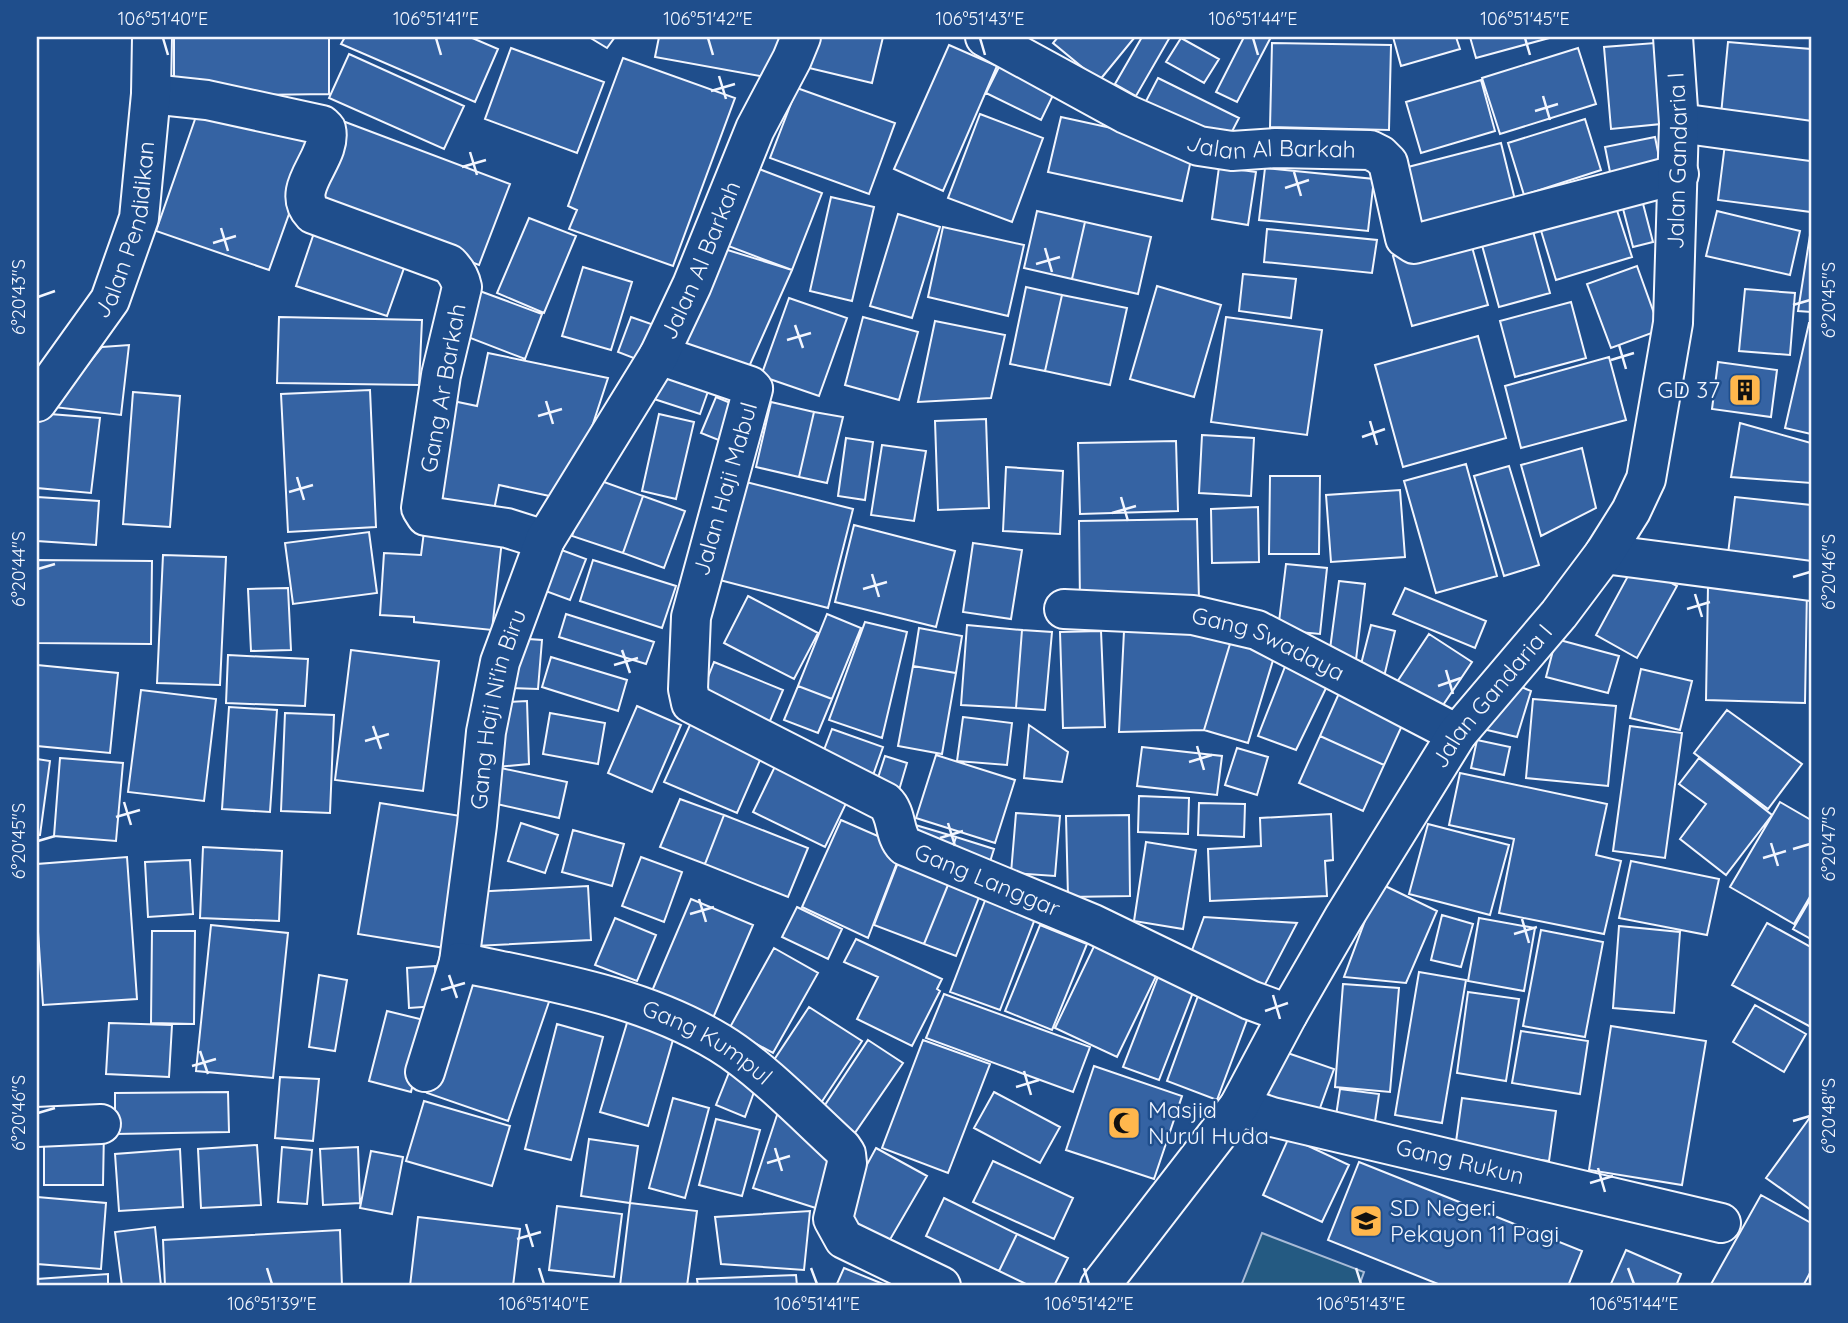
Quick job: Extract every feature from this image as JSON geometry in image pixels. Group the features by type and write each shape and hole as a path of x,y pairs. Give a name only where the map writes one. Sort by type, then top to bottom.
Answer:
{"street":[{"name":"Jalan Pendidikan","path":"37,402 110,300 139,218 151,94 152,37"},
{"name":"Jalan Al Barkah","path":"586,475 659,355 692,285 755,129 801,37"},
{"name":"Jalan Al Barkah","path":"985,37 1126,114 1199,146 1232,151 1276,148 1370,150 1388,163 1405,238 1414,244 1679,174"},
{"name":"Jalan Gandaria I","path":"1100,1286 1240,1106 1288,1014 1457,734 1559,614 1604,554 1631,511 1646,479 1673,323 1679,123 1673,37"},
{"name":"Gang Ar Barkah","path":"151,94 206,100 322,125 326,129 327,139 303,196 307,208 313,214 449,264 460,277 462,287 441,374 421,508 426,516 507,528 545,540"},
{"path":"1679,123 1811,141"},
{"name":"Jalan Haji Mabul","path":"659,355 753,389 691,617 688,689"},
{"name":"Gang Haji Ni'in Biru","path":"459,962 486,732 500,662 545,540 586,475"},
{"path":"1604,554 1811,581"},
{"name":"Gang Swadaya","path":"1064,608 1193,615 1257,630 1457,734"},
{"name":"Gang Langgar","path":"688,689 691,703 696,706 885,802 892,810 901,842 905,846 1093,924 1250,999 1288,1014"},
{"path":"425,1072 459,962"},
{"name":"Gang Kumpul","path":"459,962 598,992 657,1012 719,1042 740,1057 846,1154 847,1163 833,1219 844,1239 941,1286"},
{"name":"Gang Rukun","path":"1240,1106 1272,1117 1721,1223"},
{"path":"37,1127 101,1125"}],"shaded area":[{"path":"1262,1233 1364,1272 1359,1286 1241,1286"}],"building":[{"path":"174,37 329,37 329,94 174,96"},
{"path":"345,37 470,37 498,49 475,102 341,44"},
{"path":"589,37 615,37 607,48"},
{"path":"659,37 784,37 777,79 655,57"},
{"path":"813,37 883,37 872,83 805,67"},
{"path":"1058,37 1135,37 1099,81 1053,43"},
{"path":"1142,37 1170,37 1136,96 1115,84"},
{"path":"1244,37 1271,37 1237,102 1216,92"},
{"path":"1393,37 1456,37 1460,49 1401,66"},
{"path":"1470,37 1553,37 1476,58"},
{"path":"1181,38 1219,59 1204,83 1166,62"},
{"path":"1728,42 1811,49 1811,132 1720,125"},
{"path":"1272,43 1391,45 1389,130 1270,127"},
{"path":"1655,43 1661,124 1611,129 1604,47"},
{"path":"949,45 997,66 943,191 894,169"},
{"path":"511,48 604,82 577,153 485,119"},
{"path":"1578,48 1596,104 1500,134 1482,78"},
{"path":"349,54 464,106 444,149 329,98"},
{"path":"623,58 735,98 673,266 569,229 577,210 568,206"},
{"path":"1002,61 1057,87 1041,120 986,93"},
{"path":"1158,78 1239,118 1225,145 1144,105"},
{"path":"1481,80 1495,131 1421,153 1406,102"},
{"path":"797,88 895,123 869,194 770,158"},
{"path":"200,105 314,144 269,270 156,231"},
{"path":"980,114 1043,138 1012,222 948,198"},
{"path":"1061,117 1194,146 1182,201 1048,172"},
{"path":"1585,119 1601,170 1524,195 1508,143"},
{"path":"340,120 510,184 479,265 309,201"},
{"path":"1655,137 1662,172 1612,182 1605,147"},
{"path":"1501,143 1516,204 1419,228 1404,168"},
{"path":"1725,144 1811,155 1811,212 1718,200"},
{"path":"746,164 822,193 792,270 715,241"},
{"path":"1219,167 1256,172 1248,225 1212,219"},
{"path":"1265,168 1374,179 1368,231 1259,220"},
{"path":"1641,196 1653,242 1633,247 1621,201"},
{"path":"831,197 874,207 852,301 810,291"},
{"path":"1614,201 1632,257 1556,280 1539,224"},
{"path":"1037,211 1085,222 1072,279 1024,268"},
{"path":"1717,211 1800,231 1790,275 1706,256"},
{"path":"898,214 940,227 912,318 870,306"},
{"path":"529,218 576,236 544,313 497,293"},
{"path":"1085,222 1151,237 1138,294 1072,279"},
{"path":"317,224 409,254 387,316 296,286"},
{"path":"1531,224 1550,293 1499,307 1480,238"},
{"path":"943,227 1024,245 1008,316 928,297"},
{"path":"1267,229 1377,240 1372,273 1264,262"},
{"path":"1811,229 1811,312 1798,311"},
{"path":"1469,236 1488,305 1412,326 1393,256"},
{"path":"718,247 792,270 744,378 673,348"},
{"path":"1637,266 1660,330 1611,348 1587,284"},
{"path":"583,267 632,282 611,350 562,336"},
{"path":"1243,274 1296,279 1291,318 1239,311"},
{"path":"1157,286 1221,305 1194,397 1130,379"},
{"path":"1026,287 1062,295 1045,371 1010,364"},
{"path":"1745,289 1795,293 1790,355 1739,351"},
{"path":"477,290 542,314 525,359 460,334"},
{"path":"1062,295 1127,308 1110,385 1045,371"},
{"path":"789,298 847,318 819,396 761,376"},
{"path":"1571,302 1586,358 1515,377 1500,321"},
{"path":"279,317 422,320 419,385 277,383"},
{"path":"631,317 657,326 644,362 618,352"},
{"path":"863,317 918,332 899,400 845,385"},
{"path":"1226,317 1322,330 1307,435 1211,422"},
{"path":"935,321 1005,335 991,398 918,402"},
{"path":"1811,323 1811,434 1785,428"},
{"path":"1478,336 1506,438 1403,467 1375,365"},
{"path":"129,345 121,415 54,407 102,347"},
{"path":"488,353 608,378 568,500 499,485 492,520 432,508 453,401 477,406"},
{"path":"1609,357 1626,420 1521,448 1505,386"},
{"name":"GD 37","path":"1718,362 1777,370 1771,417 1712,409"},
{"path":"658,366 711,383 700,414 648,397"},
{"path":"370,390 376,527 288,532 281,394"},
{"path":"133,392 180,396 170,527 123,524"},
{"path":"716,397 745,409 731,445 701,433"},
{"path":"771,402 814,412 799,477 756,467"},
{"path":"814,412 843,417 827,483 799,477"},
{"path":"37,413 100,418 91,493 37,488"},
{"path":"659,414 694,422 676,499 642,491"},
{"path":"986,419 989,508 938,510 935,421"},
{"path":"1740,423 1811,443 1811,483 1731,477"},
{"path":"1202,435 1254,438 1251,496 1199,493"},
{"path":"846,438 873,442 865,500 838,496"},
{"path":"1176,441 1178,511 1080,514 1078,443"},
{"path":"882,445 926,451 914,521 871,515"},
{"path":"1582,448 1596,508 1541,536 1521,465"},
{"path":"1466,464 1497,576 1436,593 1404,481"},
{"path":"1509,466 1539,565 1504,576 1474,476"},
{"path":"1006,467 1063,471 1060,534 1003,531"},
{"path":"1270,476 1320,476 1319,554 1269,554"},
{"path":"593,478 643,496 623,553 572,536"},
{"path":"734,479 853,509 828,608 708,577"},
{"path":"1400,490 1405,557 1331,562 1326,495"},
{"path":"643,496 685,511 664,568 623,553"},
{"path":"37,497 99,501 96,545 37,541"},
{"path":"1735,497 1811,505 1811,571 1727,562"},
{"path":"1258,507 1259,562 1212,563 1211,509"},
{"path":"1197,519 1199,600 1080,602 1079,521"},
{"path":"425,524 503,531 492,630 414,622 414,617 380,615 384,553 421,555"},
{"path":"854,525 955,551 936,627 835,602"},
{"path":"369,532 377,593 293,604 285,543"},
{"path":"973,543 1022,550 1011,619 963,612"},
{"path":"548,545 586,559 570,600 532,586"},
{"path":"163,555 226,557 220,685 157,683"},
{"path":"37,560 152,561 151,644 37,643"},
{"path":"593,560 676,586 662,628 580,601"},
{"path":"1635,563 1677,586 1637,658 1596,635"},
{"path":"1286,564 1327,568 1320,634 1278,630"},
{"path":"1339,581 1365,584 1355,668 1328,664"},
{"path":"1708,586 1807,588 1805,703 1706,700"},
{"path":"288,588 291,650 251,651 248,589"},
{"path":"1405,588 1486,621 1475,648 1393,614"},
{"path":"748,596 818,633 794,679 724,643"},
{"path":"566,614 654,642 646,664 559,637"},
{"path":"827,614 861,628 832,699 798,686"},
{"path":"865,622 907,632 882,738 829,720"},
{"path":"967,625 1022,630 1016,708 961,705"},
{"path":"1371,625 1395,631 1383,681 1358,676"},
{"path":"919,628 962,636 956,673 913,666"},
{"path":"1022,630 1052,632 1045,710 1016,708"},
{"path":"1101,631 1105,727 1063,728 1060,632"},
{"path":"1124,631 1233,634 1204,730 1119,732"},
{"path":"1233,634 1277,647 1248,743 1204,730"},
{"path":"1429,634 1472,662 1437,714 1395,685"},
{"path":"514,638 542,640 538,689 511,688"},
{"path":"1556,639 1619,656 1608,693 1546,677"},
{"path":"351,650 439,661 423,791 335,780"},
{"path":"228,655 308,659 305,706 226,703"},
{"path":"551,657 627,680 618,711 542,687"},
{"path":"1288,659 1328,684 1296,750 1258,736"},
{"path":"714,662 783,690 767,728 699,700"},
{"path":"37,665 118,673 110,753 37,746"},
{"path":"913,666 956,673 942,754 898,746"},
{"path":"1641,669 1692,681 1680,730 1630,718"},
{"path":"1509,682 1531,691 1517,737 1483,729"},
{"path":"798,686 832,699 818,733 784,720"},
{"path":"141,690 216,699 204,801 128,792"},
{"path":"1340,691 1405,719 1384,765 1320,736"},
{"path":"1533,699 1616,706 1608,786 1526,778"},
{"path":"527,701 529,764 496,767 493,703"},
{"path":"637,706 681,725 652,792 608,773"},
{"path":"229,707 277,710 270,812 222,809"},
{"path":"1727,710 1802,764 1768,809 1694,753"},
{"path":"285,713 334,715 330,813 281,811"},
{"path":"550,713 605,723 598,764 543,754"},
{"path":"695,714 767,744 737,813 664,782"},
{"path":"963,717 1012,723 1007,765 957,761"},
{"path":"1029,725 1068,752 1062,782 1024,778"},
{"path":"1630,726 1682,733 1665,858 1613,851"},
{"path":"832,729 883,747 871,781 819,763"},
{"path":"1320,736 1384,765 1363,811 1299,783"},
{"path":"1477,740 1510,747 1504,775 1471,768"},
{"path":"1142,747 1222,756 1217,795 1137,786"},
{"path":"1237,748 1268,757 1257,795 1225,785"},
{"path":"781,754 853,789 825,847 753,812"},
{"path":"936,755 1015,780 995,843 916,818"},
{"path":"885,756 907,763 897,797 874,790"},
{"path":"60,758 123,763 116,841 54,836"},
{"path":"1699,758 1772,815 1726,875 1680,839 1706,804 1679,784"},
{"path":"37,759 50,761 40,835 37,835"},
{"path":"496,767 567,782 559,818 488,802"},
{"path":"1460,773 1607,804 1596,855 1621,861 1604,934 1499,913 1514,839 1449,825"},
{"path":"1139,796 1189,798 1188,834 1138,832"},
{"path":"680,799 724,815 705,864 660,847"},
{"path":"1780,802 1811,820 1811,895 1794,924 1730,887"},
{"path":"380,803 473,818 451,949 358,934"},
{"path":"1199,803 1245,804 1244,837 1198,835"},
{"path":"1016,813 1060,816 1055,876 1011,873"},
{"path":"1331,814 1333,860 1325,861 1327,896 1210,901 1208,849 1261,846 1260,818"},
{"path":"724,815 808,848 788,897 705,864"},
{"path":"1129,815 1130,896 1068,897 1066,816"},
{"path":"841,820 903,847 868,938 802,907"},
{"path":"521,823 558,835 545,873 508,861"},
{"path":"912,824 956,837 950,856 906,842"},
{"path":"1428,824 1509,845 1490,915 1409,894"},
{"path":"573,830 624,844 612,886 562,872"},
{"path":"956,837 994,849 988,868 950,856"},
{"path":"1146,842 1196,850 1183,929 1134,921"},
{"path":"203,847 282,851 279,921 200,918"},
{"path":"127,857 137,999 43,1005 37,917 37,864"},
{"path":"641,857 682,872 664,922 622,906"},
{"path":"190,860 193,914 148,917 145,862"},
{"path":"899,860 950,880 924,944 874,925"},
{"path":"1631,861 1719,879 1707,935 1619,918"},
{"path":"950,880 981,892 956,956 924,944"},
{"path":"1379,883 1437,911 1406,983 1344,977"},
{"path":"991,885 1041,903 1000,1010 950,992"},
{"path":"588,886 591,940 475,946 472,892"},
{"path":"1811,898 1811,939 1793,929"},
{"path":"691,899 753,925 713,1018 652,991"},
{"path":"797,907 842,929 828,959 782,937"},
{"path":"1442,915 1473,924 1461,967 1431,960"},
{"path":"1204,917 1297,923 1262,990 1191,953"},
{"path":"615,918 656,935 637,981 595,965"},
{"path":"1479,918 1535,928 1524,991 1468,981"},
{"path":"1767,923 1811,947 1811,1027 1732,985"},
{"path":"211,925 288,933 273,1078 196,1071"},
{"path":"1040,925 1087,944 1052,1030 1005,1011"},
{"path":"1619,926 1680,932 1674,1013 1613,1008"},
{"path":"1541,930 1603,942 1585,1037 1523,1026"},
{"path":"152,931 195,931 194,1024 151,1023"},
{"path":"856,939 942,979 937,989 940,991 912,1046 857,1019 878,977 844,962"},
{"path":"1097,940 1159,970 1117,1057 1055,1028"},
{"path":"774,948 818,973 773,1053 729,1029"},
{"path":"435,966 437,1006 409,1008 407,968"},
{"path":"1161,969 1197,982 1159,1080 1123,1067"},
{"path":"469,972 550,999 508,1121 427,1093"},
{"path":"1419,972 1466,980 1442,1123 1395,1115"},
{"path":"319,975 347,980 335,1051 309,1047"},
{"path":"1343,984 1399,988 1390,1092 1335,1087"},
{"path":"1468,992 1519,999 1506,1081 1457,1073"},
{"path":"1199,993 1250,1012 1217,1100 1167,1081"},
{"path":"944,994 1090,1047 1073,1092 926,1038"},
{"path":"1755,1005 1806,1034 1784,1072 1733,1042"},
{"path":"809,1007 862,1041 819,1106 766,1072"},
{"path":"387,1011 428,1021 411,1092 369,1081"},
{"path":"630,1013 677,1026 648,1126 600,1112"},
{"path":"109,1023 172,1025 169,1077 106,1074"},
{"path":"557,1024 603,1037 571,1160 525,1149"},
{"path":"1611,1026 1706,1041 1682,1185 1589,1170"},
{"path":"1521,1031 1588,1041 1580,1094 1512,1083"},
{"path":"868,1040 903,1063 850,1140 817,1117"},
{"path":"923,1040 990,1064 948,1173 882,1148"},
{"path":"1279,1050 1334,1069 1316,1119 1262,1101"},
{"name":"Masjid Nurul Huda","path":"1094,1066 1182,1096 1154,1179 1066,1150"},
{"path":"730,1070 758,1081 745,1117 716,1105"},
{"path":"280,1077 319,1079 313,1141 275,1138"},
{"path":"1340,1089 1379,1094 1373,1135 1334,1129"},
{"path":"228,1092 229,1132 115,1134 115,1093"},
{"path":"994,1092 1060,1127 1040,1163 974,1128"},
{"path":"673,1098 709,1108 685,1198 649,1188"},
{"path":"1462,1098 1556,1111 1549,1161 1455,1149"},
{"path":"424,1101 510,1126 492,1186 406,1161"},
{"path":"779,1109 841,1153 825,1211 753,1188"},
{"path":"1811,1116 1811,1210 1766,1178"},
{"path":"716,1119 760,1130 742,1196 699,1185"},
{"path":"44,1129 104,1130 103,1185 44,1185"},
{"path":"1289,1137 1349,1165 1322,1222 1263,1195"},
{"path":"589,1139 638,1146 630,1203 581,1196"},
{"path":"257,1145 261,1205 201,1208 198,1149"},
{"path":"282,1147 312,1150 307,1204 278,1202"},
{"path":"358,1147 360,1203 323,1205 320,1149"},
{"path":"876,1148 927,1176 888,1243 839,1216"},
{"path":"180,1149 183,1207 119,1211 115,1154"},
{"path":"371,1151 403,1157 392,1214 360,1208"},
{"path":"993,1161 1073,1198 1054,1239 973,1202"},
{"path":"1359,1162 1582,1251 1568,1286 1443,1286 1328,1240"},
{"path":"1761,1195 1811,1223 1811,1271 1803,1286 1710,1286"},
{"path":"37,1197 106,1203 101,1269 37,1264"},
{"path":"944,1198 1017,1234 999,1271 926,1236"},
{"path":"630,1203 697,1211 687,1286 620,1286"},
{"path":"557,1206 622,1214 614,1277 549,1270"},
{"path":"810,1211 804,1270 721,1264 715,1217"},
{"path":"418,1217 520,1229 513,1286 410,1286"},
{"path":"155,1227 161,1286 122,1286 115,1232"},
{"path":"340,1230 342,1286 165,1286 163,1240"},
{"path":"1017,1234 1068,1258 1054,1286 1030,1286 999,1271"},
{"path":"1626,1250 1681,1274 1676,1286 1610,1286"},
{"path":"844,1268 888,1286 836,1286"},
{"path":"108,1274 108,1286 37,1286 37,1279"},
{"path":"796,1275 797,1286 698,1286 697,1279"}],"place":[{"name":"GD 37","path":"1745,390"},
{"name":"Masjid Nurul Huda","path":"1124,1123"},
{"name":"SD Negeri Pekayon 11 Pagi","path":"1366,1221"}]}
